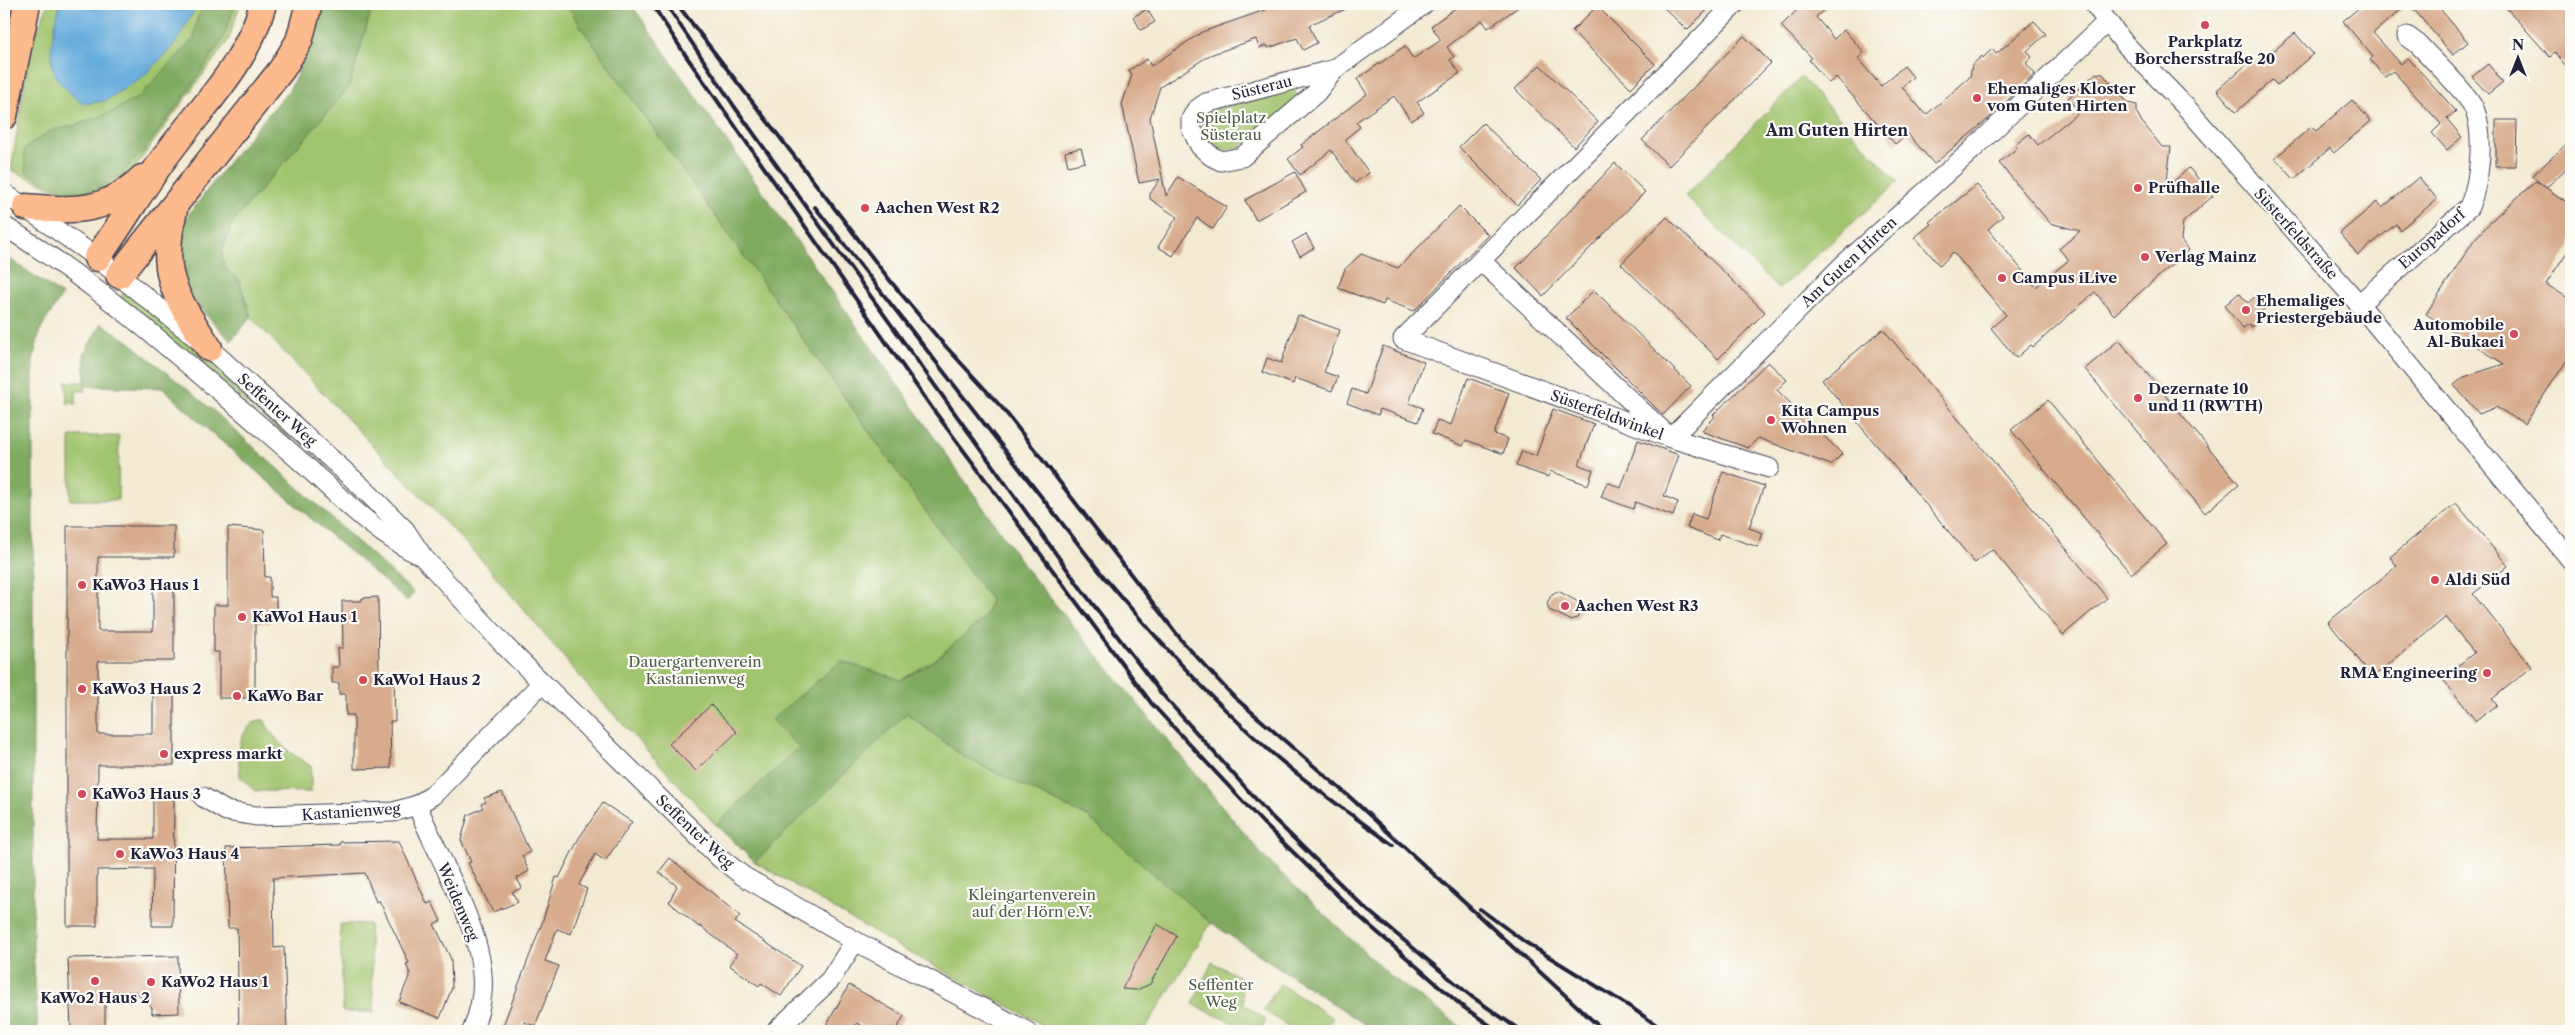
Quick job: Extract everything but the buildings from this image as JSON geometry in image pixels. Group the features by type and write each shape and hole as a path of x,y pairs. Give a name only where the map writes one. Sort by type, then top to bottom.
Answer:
{"highway":[{"path":"4,116 27,4"},
{"path":"97,258 165,157 224,82 246,50 263,4"},
{"path":"119,275 175,207 282,69 299,41 308,4"},
{"path":"15,200 76,210 96,208 127,192 165,157"},
{"path":"175,207 168,236 167,262 174,289 209,348"}],"street":[{"name":"Süsterau","path":"1335,69 1206,103 1196,110 1191,119 1191,128 1200,146 1211,156 1221,160 1242,157 1316,92 1335,69 1424,4"},
{"name":"Süsterfeldwinkel","path":"1671,438 1403,340 1735,4"},
{"name":"Süsterfeldstraße","path":"2094,4 2124,43 2185,106 2359,304 2571,560"},
{"name":"Am Guten Hirten","path":"1671,438 1844,264 1971,151 2107,22"},
{"name":"Europadorf","path":"2359,304 2469,207 2475,193 2480,150 2474,108 2418,44 2406,36"},
{"name":"Seffenter Weg","path":"15,200 97,258 209,348 364,490 405,530 423,557 542,683 720,858 743,876 856,941 1026,1031"},
{"name":"Seffenter Weg","path":"7,228 102,295 273,438 386,536 423,557"},
{"path":"80,278 97,258"},
{"name":"Süsterfeldwinkel","path":"1482,262 1671,438"},
{"path":"102,295 119,275"},
{"path":"1671,438 1769,468"},
{"name":"Kastanienweg","path":"203,797 226,811 256,816 392,812 417,805 433,794 542,683"},
{"name":"Weidenweg","path":"417,805 470,924 479,951 483,976 481,1000 472,1031"},
{"path":"776,1031 830,980 856,941"}],"green space":[{"path":"48,4 240,4 229,39 136,166 96,194 63,193 11,170 30,49"},
{"path":"205,4 231,4 234,9 223,39 184,97 142,153 120,175 94,191 60,190 26,172 24,149 49,131 76,125 109,113 139,97 194,38 197,19"},
{"path":"320,4 373,4 349,87 233,222 229,230 222,253 223,260 225,267 238,279 251,317 231,341 195,303 181,285 180,226 234,155 289,90 306,56"},
{"name":"Dauergartenverein Kastanienweg","path":"373,4 567,4 581,27 914,495 991,600 986,617 936,659 901,680 841,661 772,720 799,747 716,825 592,691 487,566 251,317 239,279 228,273 222,263 222,252 233,222 349,87"},
{"path":"567,4 631,4 1027,570 1264,857 1389,975 1467,1031 1375,1031 1211,923 1088,817 964,757 907,713 755,862 716,825 799,747 771,720 841,661 901,680 936,659 985,617 991,600 914,495 581,27"},
{"path":"1801,77 1898,182 1779,289 1685,196"},
{"name":"Spielplatz Süsterau","path":"1294,86 1297,100 1239,148 1227,150 1217,147 1201,129 1201,120 1211,110"},
{"path":"7,257 62,295 40,330 33,360 33,948 38,1031 4,1031 4,259"},
{"path":"125,291 194,346 285,432 294,443 120,298"},
{"path":"101,323 128,341 215,412 414,593 407,601 207,429 163,388 85,386 84,354"},
{"path":"66,382 85,382 85,391 76,391 76,404 67,403"},
{"path":"70,436 119,436 118,500 70,500"},
{"name":"Kleingartenverein auf der Hörn e.V.","path":"906,713 964,757 1088,817 1211,923 1144,1031 1054,1031 894,944 755,862"},
{"path":"260,720 264,720 273,735 284,747 311,766 311,792 255,791 240,777 240,744 246,730"},
{"path":"340,924 369,924 374,1012 343,1012"},
{"name":"Seffenter Weg","path":"1212,962 1240,977 1244,1004 1266,1020 1261,1031 1248,1031 1193,1004"},
{"path":"1280,984 1333,1018 1324,1031 1296,1031 1263,1010"}],"water":[{"path":"60,4 198,4 174,45 146,74 105,101 82,104 62,85 53,70 52,41"}],"railway":[{"path":"652,4 684,53 932,408 1152,704 1263,823 1361,918 1462,1006 1498,1031"},
{"path":"666,4 734,106 1082,590 1161,693 1270,815 1365,908 1471,996 1521,1031"},
{"path":"677,4 892,283 939,339 1004,410 1183,642 1233,696 1352,799 1604,1031"},
{"path":"815,207 1104,577 1164,646 1227,712 1272,753 1316,789 1393,845"},
{"path":"1480,909 1525,942 1632,1008 1665,1031"}],"place":[{"name":"Parkplatz Borchersstraße 20","path":"2205,25"},
{"name":"Ehemaliges Kloster vom Guten Hirten","path":"1977,98"},
{"name":"Prüfhalle","path":"2138,188"},
{"name":"Aachen West R2","path":"865,208"},
{"name":"Verlag Mainz","path":"2145,257"},
{"name":"Campus iLive","path":"2002,278"},
{"name":"Ehemaliges Priestergebäude","path":"2246,310"},
{"name":"Automobile Al-Bukaei","path":"2514,334"},
{"name":"Dezernate 10 und 11 (RWTH)","path":"2138,398"},
{"name":"Kita Campus Wohnen","path":"1771,420"},
{"name":"Aldi Süd","path":"2435,580"},
{"name":"KaWo3 Haus 1","path":"82,585"},
{"name":"Aachen West R3","path":"1565,606"},
{"name":"KaWo1 Haus 1","path":"242,617"},
{"name":"RMA Engineering","path":"2487,673"},
{"name":"KaWo1 Haus 2","path":"363,680"},
{"name":"KaWo3 Haus 2","path":"82,689"},
{"name":"KaWo Bar","path":"237,696"},
{"name":"express markt","path":"164,754"},
{"name":"KaWo3 Haus 3","path":"82,794"},
{"name":"KaWo3 Haus 4","path":"120,854"},
{"name":"KaWo2 Haus 2","path":"95,981"},
{"name":"KaWo2 Haus 1","path":"151,982"}],"district":[{"name":"Am Guten Hirten","path":"1837,130"}]}
